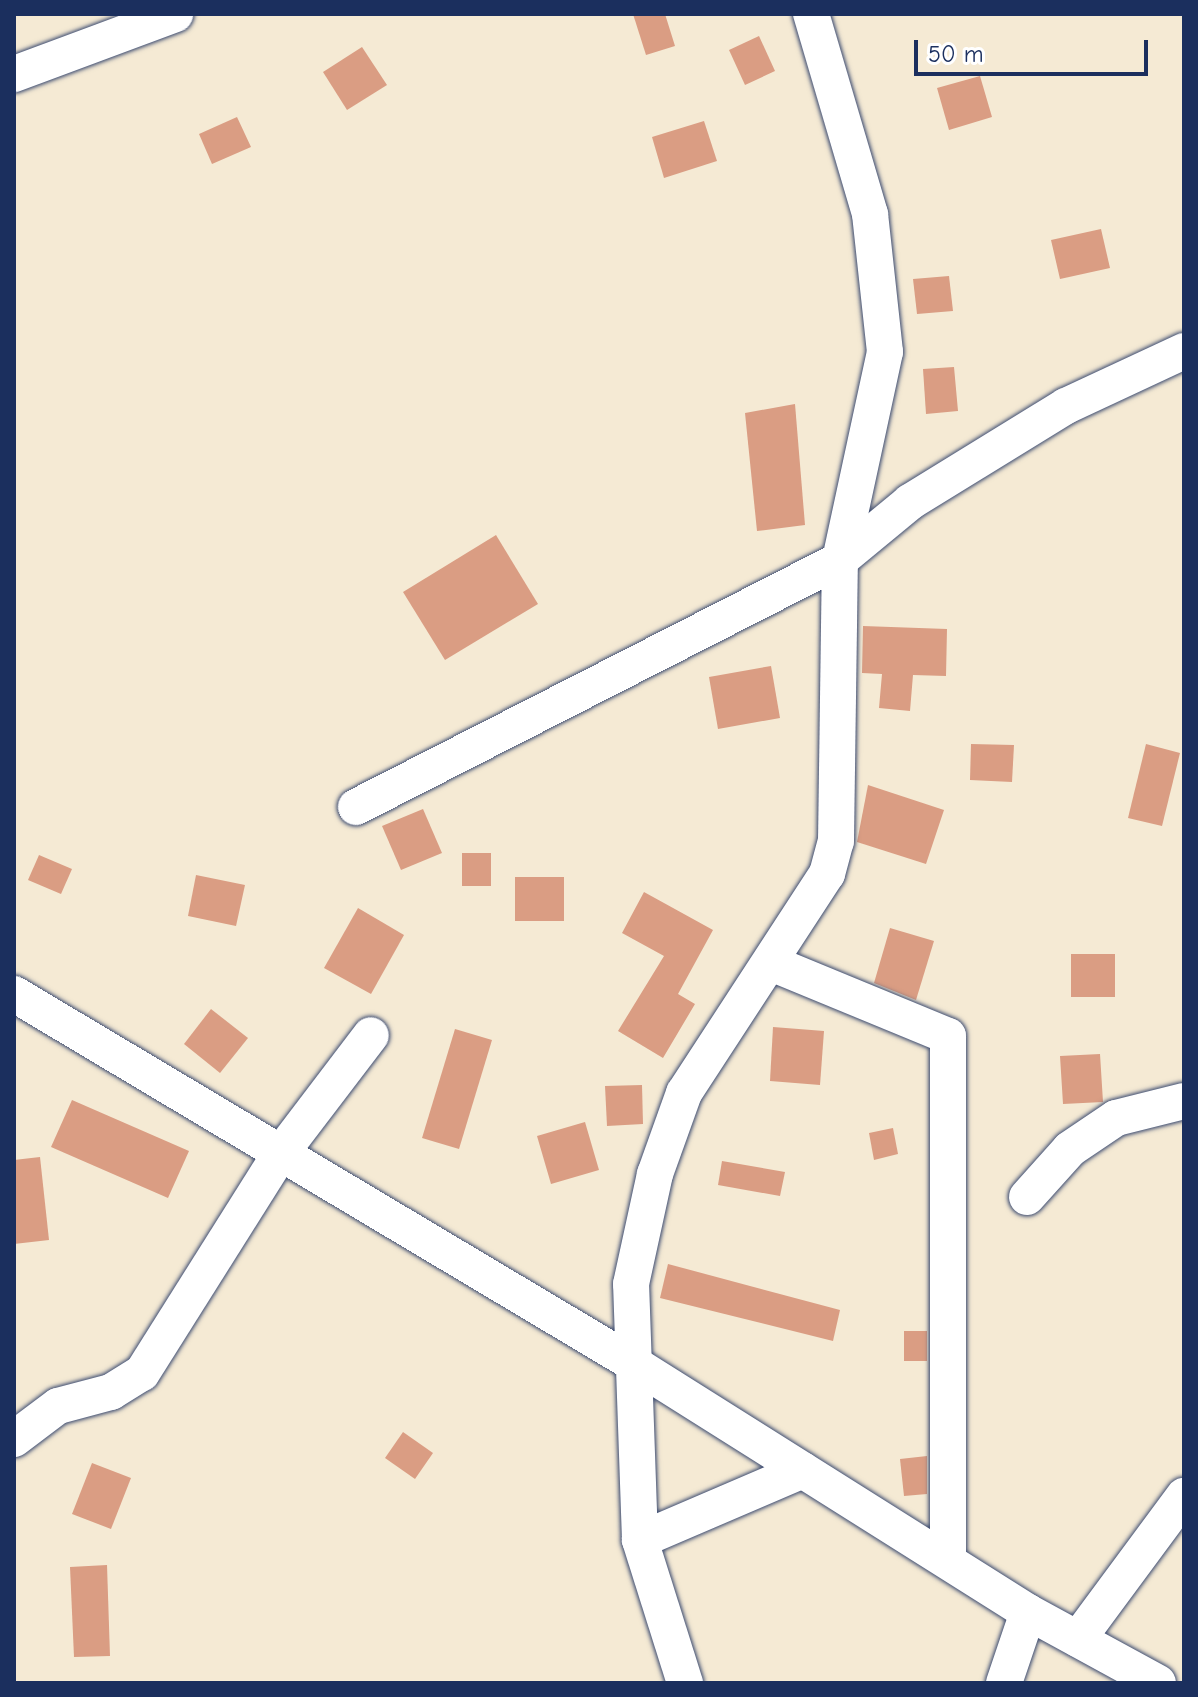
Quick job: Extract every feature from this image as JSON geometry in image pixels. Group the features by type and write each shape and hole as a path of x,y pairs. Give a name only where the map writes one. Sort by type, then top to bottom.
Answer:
{"street":[{"path":"14,74 175,14"},
{"path":"685,1683 640,1540 631,1362 631,1284 655,1174 684,1093 827,874 836,841 840,560 877,409 883,297 863,184 811,14"},
{"path":"356,807 840,560 910,502 1053,414 1184,351"},
{"path":"771,963 948,1036 948,1556"},
{"path":"17,997 278,1157 631,1362 948,1556 1028,1612 1158,1683"},
{"path":"14,1439 58,1406 111,1392 142,1373 278,1157 371,1035"},
{"path":"1027,1197 1070,1149 1116,1118 1184,1101"},
{"path":"640,1540 803,1470"},
{"path":"1078,1639 1184,1496"},
{"path":"1004,1683 1028,1612"}],"building":[{"path":"633,14 665,14 675,46 646,55"},
{"path":"759,36 775,71 745,85 729,50"},
{"path":"362,47 387,85 347,110 323,72"},
{"path":"980,76 992,117 949,130 937,88"},
{"path":"237,117 251,147 212,164 199,134"},
{"path":"704,121 717,161 664,178 652,137"},
{"path":"1101,229 1110,268 1060,279 1051,240"},
{"path":"949,276 953,311 917,314 913,279"},
{"path":"954,367 958,411 926,414 923,369"},
{"path":"795,404 805,525 757,531 745,413"},
{"path":"496,535 538,604 445,660 403,592"},
{"path":"863,626 947,629 946,676 913,675 910,711 879,708 882,674 862,673"},
{"path":"771,666 780,718 718,729 709,677"},
{"path":"971,744 1014,745 1012,782 970,780"},
{"path":"1146,744 1180,753 1162,826 1128,818"},
{"path":"868,785 944,810 926,864 857,842"},
{"path":"423,809 442,853 401,870 382,826"},
{"path":"462,853 491,853 491,886 462,886"},
{"path":"39,855 72,869 61,894 28,880"},
{"path":"196,875 245,885 236,926 188,916"},
{"path":"515,877 564,877 564,921 515,921"},
{"path":"644,892 713,930 678,994 695,1004 663,1058 618,1031 664,956 622,933"},
{"path":"358,908 404,935 371,994 324,968"},
{"path":"890,928 934,941 916,1000 874,983"},
{"path":"1071,954 1115,954 1115,997 1071,997"},
{"path":"211,1009 248,1038 220,1073 184,1044"},
{"path":"773,1027 824,1031 820,1085 770,1081"},
{"path":"455,1029 492,1040 459,1149 422,1138"},
{"path":"1100,1054 1103,1102 1063,1104 1060,1056"},
{"path":"642,1085 643,1124 607,1126 605,1086"},
{"path":"72,1100 189,1151 168,1198 51,1147"},
{"path":"585,1122 599,1170 551,1184 537,1136"},
{"path":"893,1128 898,1154 874,1160 869,1133"},
{"path":"40,1157 49,1240 14,1244 14,1160"},
{"path":"722,1161 785,1172 780,1196 718,1185"},
{"path":"668,1264 840,1310 833,1341 660,1298"},
{"path":"904,1331 927,1331 927,1361 904,1361"},
{"path":"403,1432 433,1453 415,1479 385,1458"},
{"path":"927,1456 927,1494 904,1496 900,1459"},
{"path":"92,1463 131,1478 111,1529 72,1514"},
{"path":"107,1565 110,1656 74,1657 70,1567"}]}
